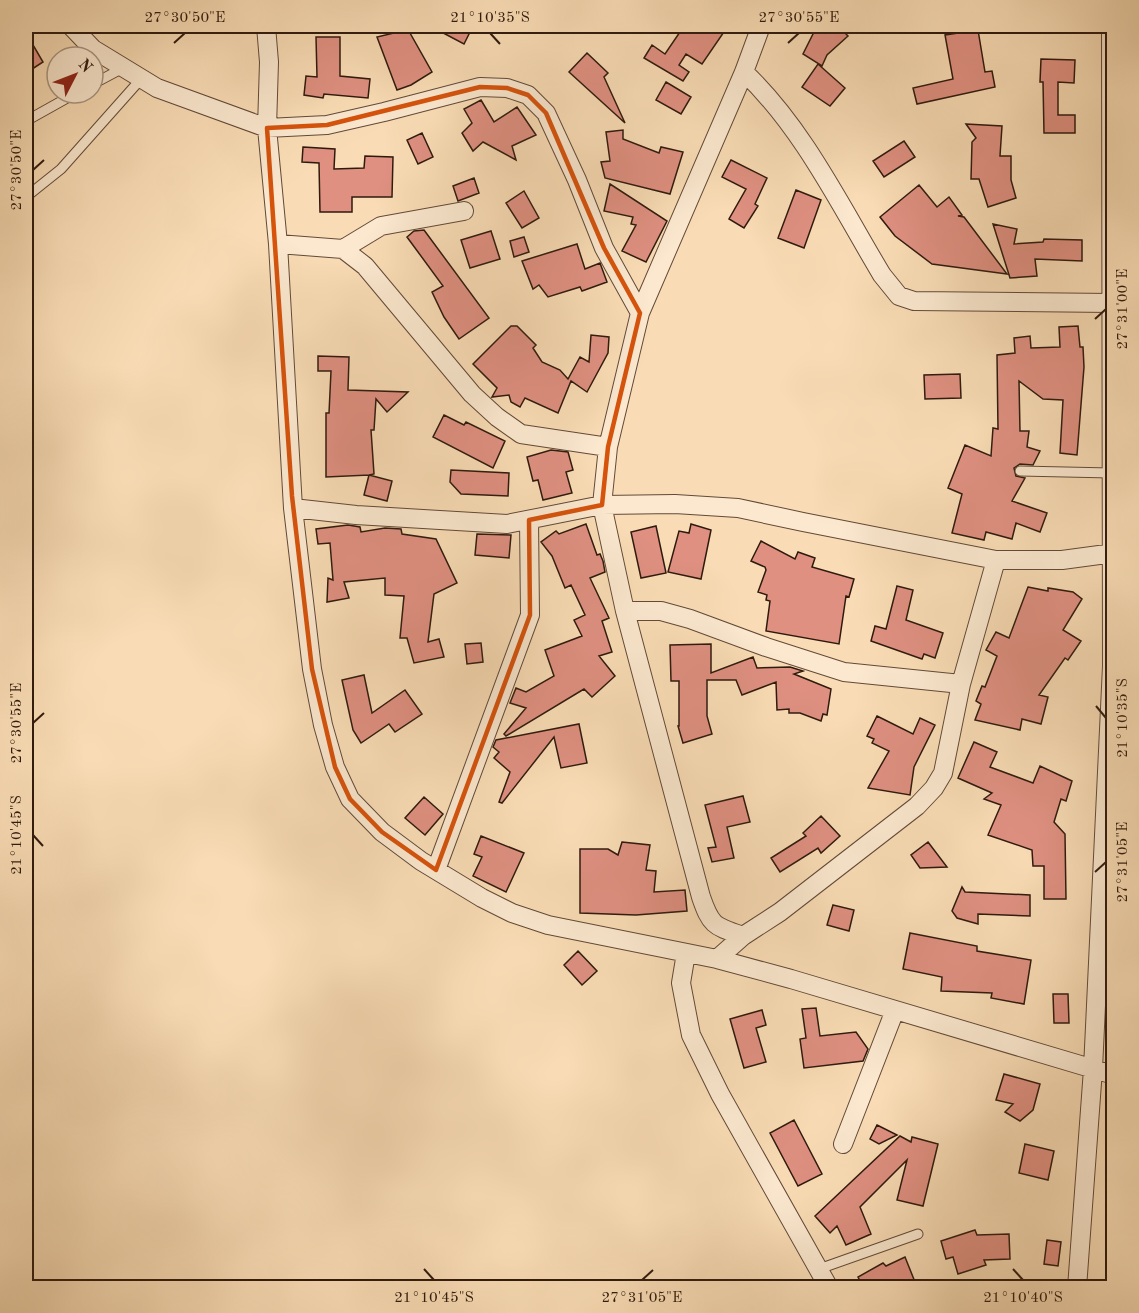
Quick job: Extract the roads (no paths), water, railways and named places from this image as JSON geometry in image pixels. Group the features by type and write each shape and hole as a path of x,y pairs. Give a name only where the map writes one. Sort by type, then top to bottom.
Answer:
{"street":[{"path":"71,26 93,49 157,88 267,128 327,124 480,87 507,88 528,95 546,113 577,180 604,248 640,313"},
{"path":"266,26 269,62 267,128 278,243 293,508 312,669 323,725 335,767 350,799 382,832 436,870 512,913 548,925 717,959 1113,1075"},
{"path":"743,936 725,930 709,920 701,897 625,611 602,505 608,447 640,313 744,72 761,26"},
{"path":"1077,1287 1093,1069 1113,666 1111,26"},
{"path":"744,72 764,90 789,123 882,274 899,296 914,301 1112,303"},
{"path":"343,249 381,226 464,211"},
{"path":"278,243 343,249 365,266 472,394 497,417 521,434 608,447"},
{"path":"293,508 507,524 602,505 675,504 738,508 996,560 1062,560 1112,553"},
{"path":"436,870 530,615 529,520"},
{"path":"717,959 743,936 780,912 917,806 934,788 942,773 961,684 996,560"},
{"path":"625,611 661,610 844,672 961,684"},
{"path":"686,952 681,983 691,1035 720,1094 829,1287"},
{"path":"843,1144 895,1010"}],"lane":[{"path":"105,78 123,68"},
{"path":"26,197 61,169 141,79"},
{"path":"26,121 55,105"},
{"path":"1020,471 1111,473"},
{"path":"819,1269 918,1234"}]}
